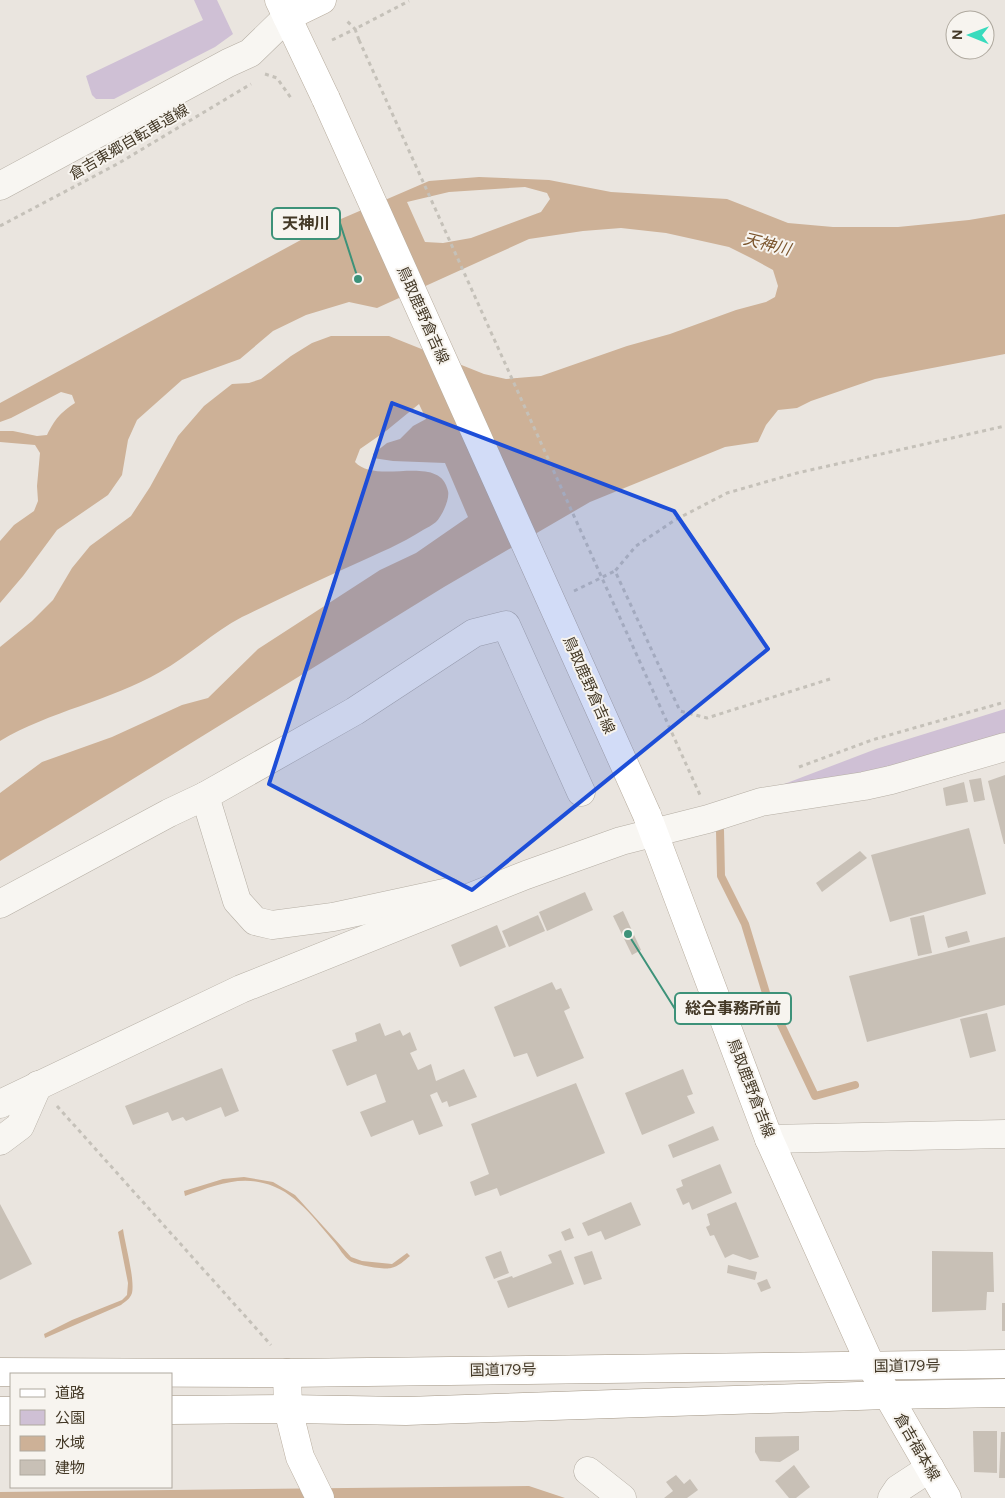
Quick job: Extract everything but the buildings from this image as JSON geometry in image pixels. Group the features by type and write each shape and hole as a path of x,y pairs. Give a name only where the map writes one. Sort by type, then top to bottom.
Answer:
{"main road":[{"path":"283,8 322,0"},
{"name":"鳥取鹿野倉吉線","path":"283,8 326,99 651,824 770,1139 871,1366 888,1395"},
{"name":"国道179号","path":"0,1372 287,1373 1005,1364"},
{"path":"287,1373 288,1409 300,1457 320,1498"},
{"name":"国道179号","path":"172,1410 406,1411 888,1395 1005,1393"},
{"name":"倉吉福本線","path":"888,1395 947,1498"}],"street":[{"path":"0,186 228,63 250,53 283,8"},
{"path":"0,904 169,813 205,796 355,711 474,633 506,625 582,792"},
{"path":"0,1104 241,989 526,875 621,841 651,824 761,802 864,786 1005,747"},
{"path":"205,796 237,901 254,921 272,924 333,917 526,875"},
{"path":"0,1141 20,1126 38,1085"},
{"path":"770,1139 1005,1134"},
{"path":"892,1498 898,1489 930,1468"},
{"path":"588,1471 622,1498"}],"path":[{"path":"332,40 409,1"},
{"path":"345,19 355,28 700,795"},
{"path":"262,73 277,78 291,98"},
{"name":"倉吉東郷自転車道線","path":"0,226 118,163 267,75"},
{"path":"830,680 707,718 680,711 615,571 636,546 675,520 727,493 797,473 1005,426"},
{"path":"794,769 872,740 1005,702"},
{"path":"38,1085 271,1345"}],"highlighted area":[{"path":"392,403 674,511 768,649 472,890 269,784"}],"green space":[{"path":"194,0 217,0 233,34 215,47 114,99 96,99 92,95 86,76 203,20"},
{"path":"1005,709 1005,743 894,776 779,786 876,749"}],"water":[{"path":"479,177 549,180 611,192 727,199 788,223 833,227 898,227 969,220 1005,214 1005,354 875,379 811,401 797,408 778,410 766,425 758,442 725,447 590,502 444,587 0,861 0,793 42,762 112,737 182,705 208,698 258,649 380,570 416,553 468,517 445,463 393,461 373,458 373,454 387,443 400,439 413,426 426,419 419,404 360,449 355,462 365,469 378,471 421,471 433,473 443,480 448,491 448,498 443,512 436,522 390,548 242,617 171,666 141,682 39,722 0,741 0,647 32,621 53,600 72,568 90,546 131,516 150,487 178,436 204,406 232,384 249,383 261,379 312,343 331,336 389,336 484,374 506,379 541,376 627,346 670,334 736,310 766,302 775,297 778,286 773,270 729,247 666,233 621,228 583,231 529,239 377,308 349,302 306,315 273,331 240,359 182,380 137,420 128,440 122,475 108,495 57,530 23,576 0,603 0,541 14,525 34,511 38,501 37,486 40,453 35,445 0,442 0,431 13,431 37,436 47,435 58,417 75,403 72,395 61,392 0,422 0,403 334,222 429,181","holes":["525,187 547,193 550,199 541,212 471,238 443,243 425,242 407,202 449,192"]},
{"path":"244,1177 273,1182 295,1195 351,1257 362,1261 392,1264 407,1253 410,1256 396,1266 387,1268 353,1263 295,1199 285,1192 263,1183 253,1181 233,1182 185,1196 184,1191 223,1179"},
{"path":"123,1229 133,1287 128,1300 121,1305 45,1338 44,1334 72,1320 122,1300 127,1295 128,1283 118,1232"},
{"path":"529,1486 565,1498 0,1498 0,1492"}],"waterway":[{"path":"720,830 721,876 745,924 766,993 815,1096 855,1085"}],"place":[{"name":"天神川","path":"358,279"},
{"name":"総合事務所前","path":"628,934"}]}
